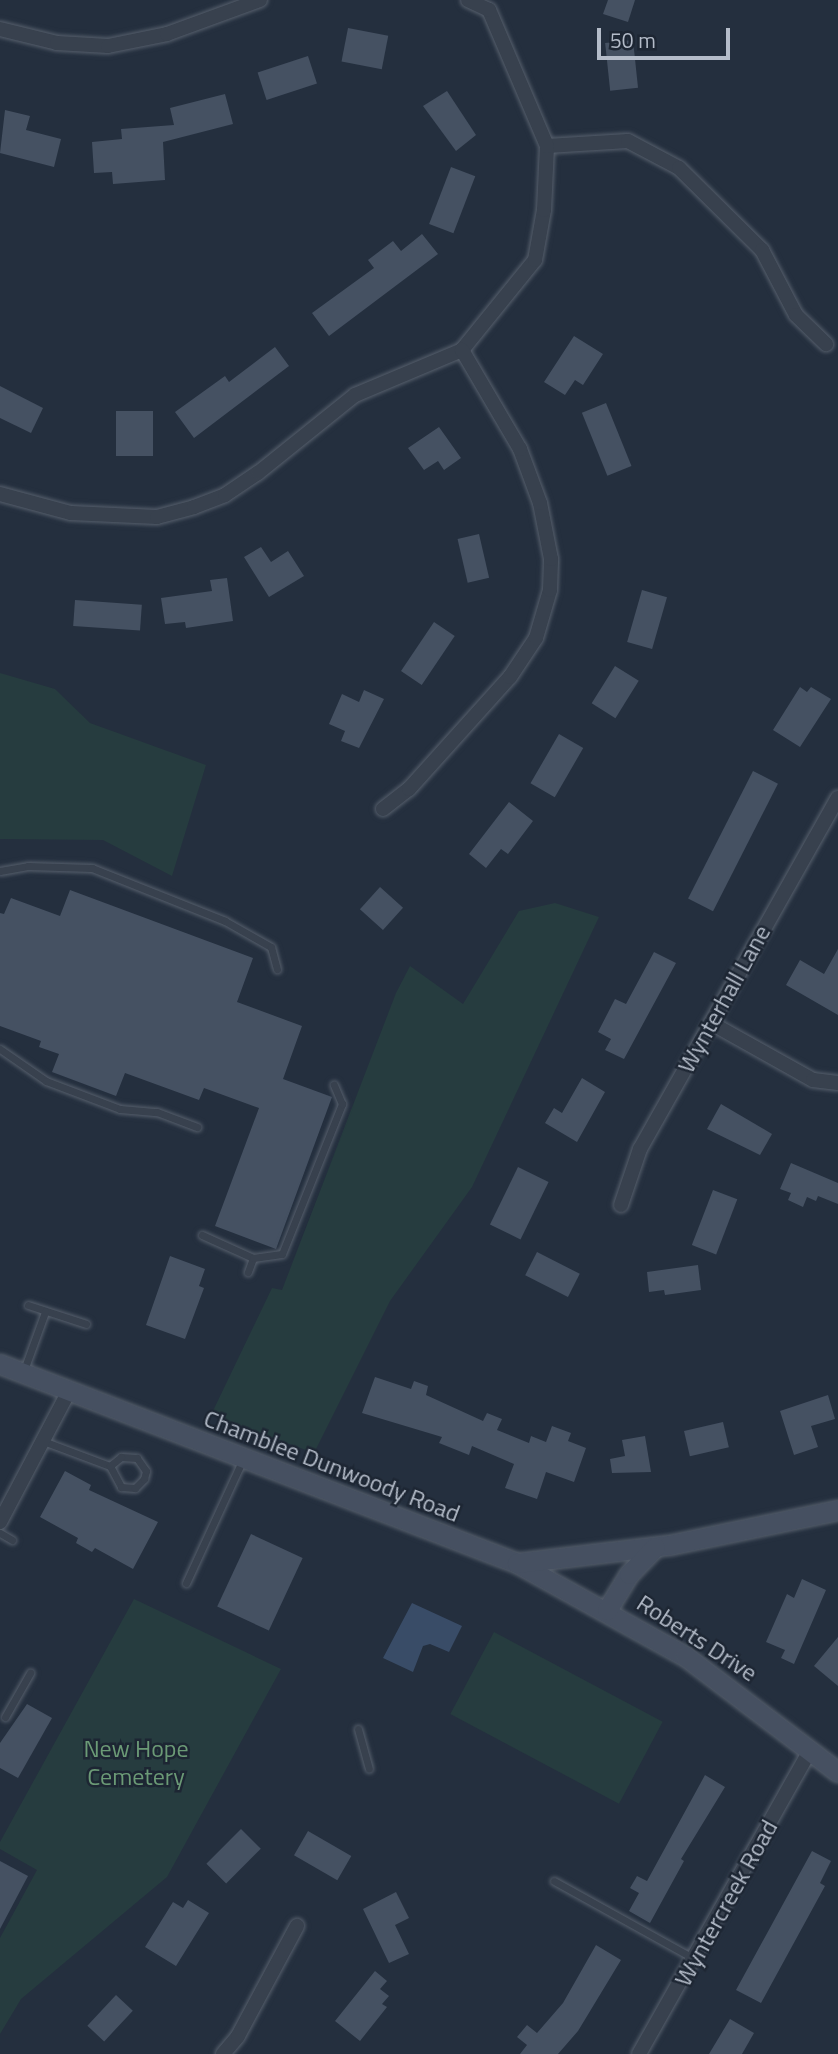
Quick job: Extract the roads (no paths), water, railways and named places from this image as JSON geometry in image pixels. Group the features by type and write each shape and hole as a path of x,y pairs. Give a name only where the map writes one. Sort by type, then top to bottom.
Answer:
{"street":[{"path":"0,29 58,43 108,46 167,34 260,0"},
{"path":"0,494 71,513 157,517 194,507 225,495 258,473 355,394 462,350 535,260 544,210 548,146 491,5 468,0"},
{"path":"548,146 628,141 679,168 762,250 796,315 826,344"},
{"path":"383,808 410,789 510,677 536,638 550,590 551,559 540,503 520,449 462,350"},
{"name":"Wynterhall Lane","path":"621,1205 640,1149 838,798"},
{"path":"711,1023 813,1080 838,1083"},
{"name":"Chamblee Dunwoody Road","path":"0,1364 517,1563 655,1547 838,1510"},
{"path":"0,1522 69,1391"},
{"path":"607,1610 629,1574 655,1547"},
{"name":"Roberts Drive","path":"517,1563 607,1610 685,1656 838,1772"},
{"name":"Wyntercreek Road","path":"639,2054 695,1959 810,1750"},
{"path":"223,2054 239,2036 297,1926"}],"lane":[{"path":"0,871 28,866 92,868 225,921 271,947 277,969"},
{"path":"0,1049 46,1081 120,1109 157,1112 197,1127"},
{"path":"202,1235 253,1258 282,1254 342,1104 334,1085"},
{"path":"248,1272 253,1258"},
{"path":"28,1306 86,1324"},
{"path":"23,1373 45,1312"},
{"path":"43,1441 110,1466"},
{"path":"129,1455 137,1458 146,1471 141,1482 128,1490 115,1483 110,1466 129,1455"},
{"path":"186,1583 243,1458"},
{"path":"0,1533 12,1540"},
{"path":"5,1717 30,1673"},
{"path":"358,1729 369,1769"},
{"path":"554,1881 695,1959"}],"water":[{"path":"412,1603 462,1626 449,1652 430,1644 423,1646 413,1672 383,1658"}],"park label":[{"name":"New Hope Cemetery","path":"136,1763"}]}
